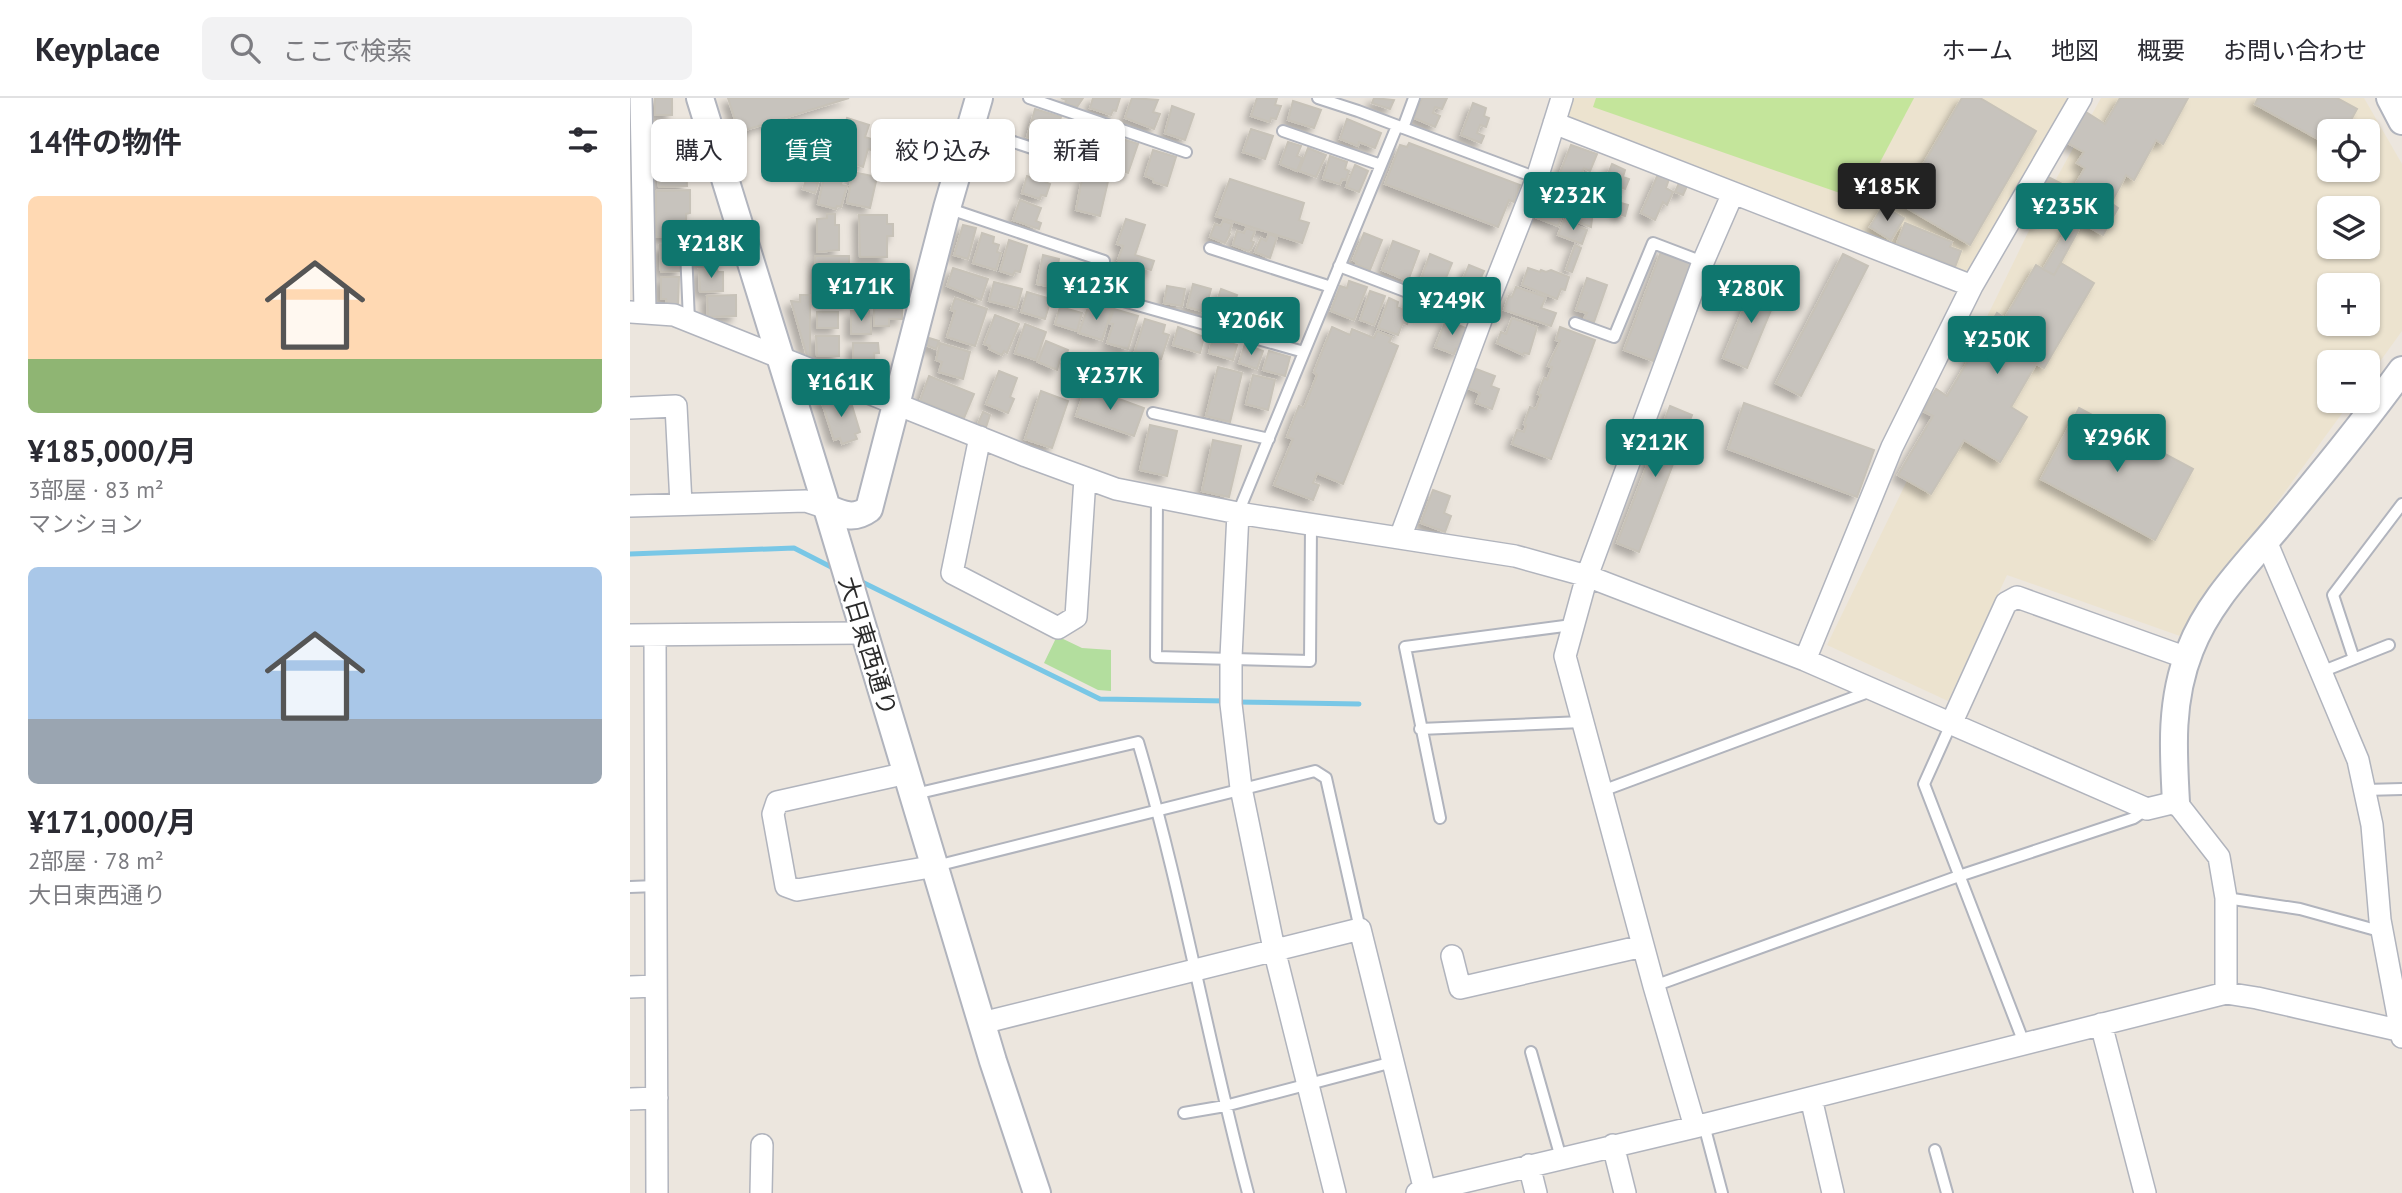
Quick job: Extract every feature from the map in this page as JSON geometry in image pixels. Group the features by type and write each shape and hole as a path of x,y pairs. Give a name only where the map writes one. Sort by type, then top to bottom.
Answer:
{"street":[{"path":"641,98 636,135 638,312 674,315 1116,489 1238,513 1515,556 1587,576 1805,660 2147,809 2176,802"},
{"name":"大日東西通り","path":"700,98 982,1023 1037,1193"},
{"path":"973,119 979,98"},
{"path":"1400,538 1537,178 1562,98"},
{"path":"1805,660 1892,447 1972,286 2081,98"},
{"path":"2390,98 2402,121"},
{"path":"1554,123 1972,286"},
{"path":"630,506 806,501 844,515 860,516 869,509 955,182"},
{"path":"1699,1126 1654,986 1565,656 1587,576 1703,262 1733,193"},
{"path":"2226,993 2226,898 2219,857 2176,802 2173,726 2175,705 2187,658 2200,627 2213,606 2400,376"},
{"path":"630,408 676,406 681,504"},
{"path":"980,437 952,573 1058,628 1076,617 1085,478"},
{"path":"1238,513 1231,704 1241,788 1274,948 1335,1193"},
{"path":"982,1023 1274,948 1360,929 1393,1062 1430,1191 2226,993 2402,1033 2382,932 2372,825 2358,760 2266,541"},
{"path":"1951,724 2006,603 2017,597 2187,658"},
{"path":"630,635 863,632"},
{"path":"655,635 657,1193"},
{"path":"910,784 777,802 773,814 786,886 797,890 936,866"},
{"path":"1452,956 1460,988 1643,946"},
{"path":"630,987 656,986"},
{"path":"2101,1024 2145,1193"},
{"path":"630,1099 657,1098"},
{"path":"1811,1098 1833,1193"},
{"path":"761,1193 762,1145"},
{"path":"1613,1145 1625,1193"},
{"path":"1529,1166 1536,1193"}],"lane":[{"path":"1029,98 1186,152"},
{"path":"1318,98 1537,178"},
{"path":"1358,111 1363,98"},
{"path":"1238,513 1381,165 1414,98"},
{"path":"1283,131 1381,165"},
{"path":"947,208 1104,261 1095,293 1304,352"},
{"path":"1575,323 1614,337 1653,243 1703,262"},
{"path":"1210,248 1331,287"},
{"path":"686,250 689,321"},
{"path":"1339,266 1481,320"},
{"path":"1153,413 1269,439"},
{"path":"1157,498 1156,657 1231,657 1310,662 1311,525"},
{"path":"2354,659 2333,596 2402,504"},
{"path":"1440,818 1405,647 1572,625"},
{"path":"2321,672 2389,645"},
{"path":"1602,791 1873,690"},
{"path":"1420,729 1582,722"},
{"path":"1951,724 1924,784 2024,1043"},
{"path":"910,784 1138,742 1158,809 1225,1106 1248,1193"},
{"path":"936,866 1315,771 1326,778 1360,929"},
{"path":"2365,790 2402,789"},
{"path":"1654,986 1959,876 2134,818 2147,809"},
{"path":"630,887 656,886"},
{"path":"2226,898 2300,909 2382,932"},
{"path":"1531,1052 1561,1158"},
{"path":"1184,1113 1225,1106 1393,1062"},
{"path":"1699,1126 1722,1193"},
{"path":"1935,1150 1947,1193"}],"shaded area":[{"path":"1574,98 2070,98 1970,270 1960,273 1569,120"},
{"path":"2101,98 2364,98 2376,119 2317,119 2317,182 2380,182 2380,126 2402,164 2402,331 2380,361 2380,350 2317,350 2317,413 2342,413 2180,636 2007,575 1948,701 1827,645 2040,208"}],"green space":[{"path":"1596,98 1914,98 1860,200 1593,107"},
{"path":"1057,636 1082,648 1111,650 1111,691 1098,690 1044,663"}],"building":[{"path":"655,98 672,98 672,115 655,115"},
{"path":"728,98 849,98 781,119 761,119 761,125 747,130 747,119 735,119"},
{"path":"1061,98 1083,98 1077,107 1065,103 1066,100"},
{"path":"1093,98 1120,98 1116,111 1113,110 1111,115 1090,108"},
{"path":"1132,98 1158,100 1153,112 1160,114 1154,129 1125,118"},
{"path":"1257,98 1277,98 1275,105 1281,106 1276,119 1271,118 1270,122 1251,116"},
{"path":"1374,98 1394,100 1390,109 1372,103"},
{"path":"1422,98 1447,98 1442,109 1435,107 1433,113 1440,116 1435,127 1414,118"},
{"path":"1962,98 1980,98 2036,131 1970,245 1900,204"},
{"path":"2120,98 2188,98 2163,144 2156,140 2134,180 2126,175 2111,203 2118,208 2103,235 2082,223 2087,214 2066,201 2085,168 2077,163 2084,152 2066,142 2084,111 2105,124"},
{"path":"2258,98 2337,98 2357,109 2352,119 2317,119 2317,138 2255,104"},
{"path":"1293,101 1321,110 1314,128 1288,120"},
{"path":"1473,103 1486,108 1484,116 1489,118 1486,127 1480,125 1477,133 1484,136 1481,143 1461,135"},
{"path":"1172,106 1194,114 1185,140 1165,133"},
{"path":"1035,109 1061,117 1060,119 1032,119"},
{"path":"1347,119 1381,133 1375,148 1359,142 1358,146 1340,139"},
{"path":"857,121 869,125 865,137 871,139 871,150 868,149 863,167 857,165"},
{"path":"1251,129 1273,136 1265,159 1243,152"},
{"path":"1125,140 1138,144 1128,173 1125,172"},
{"path":"1288,142 1301,146 1297,156 1302,158 1297,171 1280,164"},
{"path":"1409,143 1520,185 1514,202 1509,200 1498,227 1385,184 1400,145 1407,147"},
{"path":"1571,145 1597,154 1590,171 1584,168 1580,176 1584,177 1577,195 1555,185"},
{"path":"1308,148 1326,155 1316,177 1299,171"},
{"path":"1153,150 1176,157 1167,186 1153,182 1153,179 1145,176"},
{"path":"1330,156 1347,162 1345,169 1349,171 1346,180 1342,179 1340,184 1323,179"},
{"path":"1612,164 1625,170 1623,177 1629,179 1625,189 1618,186 1615,195 1621,197 1618,206 1598,199"},
{"path":"1355,165 1368,171 1359,192 1346,187"},
{"path":"857,173 871,176 871,182 876,182 870,208 847,203 851,182 857,182"},
{"path":"1658,174 1669,179 1666,188 1673,192 1667,205 1663,202 1655,220 1641,213"},
{"path":"1027,176 1029,182 1050,184 1046,196 1041,195 1040,199 1022,193"},
{"path":"2046,176 2064,185 2057,200 2052,197 2044,219 2040,217 2036,224 2024,218"},
{"path":"1230,179 1304,203 1299,220 1309,223 1302,243 1216,216"},
{"path":"659,182 687,182 687,186 659,187"},
{"path":"805,182 818,183 815,193 803,189"},
{"path":"823,182 842,182 841,185 847,186 841,207 837,206 836,209 818,204"},
{"path":"1081,182 1108,182 1100,216 1076,210"},
{"path":"1679,183 1687,186 1683,195 1675,192"},
{"path":"690,190 686,237 656,237 656,191"},
{"path":"1020,200 1041,208 1036,221 1041,223 1039,229 1013,220"},
{"path":"1572,200 1593,210 1591,227 1565,217"},
{"path":"1537,202 1563,212 1558,226 1532,216"},
{"path":"1621,203 1628,205 1625,216 1618,214"},
{"path":"1883,206 1904,218 1891,240 1870,227"},
{"path":"2079,209 2087,214 2054,275 2043,269"},
{"path":"827,214 835,214 835,225 839,225 839,250 817,252 817,219 827,218"},
{"path":"859,215 887,215 887,224 893,224 893,236 887,236 887,257 860,257"},
{"path":"1126,219 1145,225 1135,255 1154,261 1151,270 1118,260 1123,246 1117,244"},
{"path":"1564,220 1587,230 1582,244 1558,235"},
{"path":"1223,221 1232,224 1225,243 1210,237 1215,224 1221,226"},
{"path":"1905,223 1952,242 1950,247 1961,251 1955,267 1897,243"},
{"path":"963,225 976,228 968,259 954,255"},
{"path":"1246,228 1255,231 1251,241 1254,242 1248,251 1233,245 1237,231 1244,233"},
{"path":"982,233 994,237 993,243 999,245 997,252 1001,253 996,270 973,263"},
{"path":"1364,233 1382,240 1370,270 1353,260"},
{"path":"1269,234 1277,237 1270,258 1255,252 1261,238 1266,241"},
{"path":"1009,240 1027,246 1020,272 1015,271 1013,275 1000,271"},
{"path":"1393,241 1419,251 1408,281 1382,270"},
{"path":"694,242 714,242 715,263 695,263"},
{"path":"660,245 676,245 676,249 680,249 681,271 661,272"},
{"path":"1575,245 1581,248 1572,272 1566,270"},
{"path":"1662,249 1692,260 1653,361 1624,350"},
{"path":"1430,254 1452,263 1439,295 1418,287"},
{"path":"1843,254 1868,266 1801,396 1776,383"},
{"path":"1043,255 1059,259 1053,287 1037,284"},
{"path":"815,256 849,256 849,301 815,301"},
{"path":"2061,263 2094,283 2044,368 2036,364 2011,407 2027,417 2000,462 1964,440 1931,494 1898,475 1933,416 1923,411 1936,389 1947,396 1997,313 2005,318 2036,265 2054,275"},
{"path":"1469,265 1484,271 1481,277 1487,280 1478,301 1473,299 1470,307 1454,300"},
{"path":"953,268 988,279 981,300 947,286"},
{"path":"1120,268 1142,275 1137,289 1129,287 1128,292 1110,287 1114,273 1118,274"},
{"path":"1528,268 1540,272 1551,270 1569,277 1565,290 1561,289 1557,299 1522,285"},
{"path":"699,269 717,269 718,272 723,272 723,291 700,292"},
{"path":"661,277 679,277 678,304 667,304 666,299 661,299"},
{"path":"1587,278 1607,285 1594,322 1584,319 1587,313 1576,310"},
{"path":"909,280 909,299 891,300 891,281"},
{"path":"1349,281 1367,287 1354,320 1331,311 1340,286 1347,288"},
{"path":"1755,281 1779,291 1747,368 1723,358"},
{"path":"994,282 1022,289 1017,308 989,301"},
{"path":"1193,284 1211,289 1205,312 1187,307"},
{"path":"857,285 889,285 889,299 857,300"},
{"path":"1167,286 1185,289 1182,306 1164,303"},
{"path":"1516,287 1546,297 1541,308 1556,313 1551,326 1504,310"},
{"path":"1221,289 1237,295 1229,318 1213,313"},
{"path":"1370,291 1385,296 1374,325 1360,320"},
{"path":"1027,292 1051,299 1045,319 1021,312"},
{"path":"736,295 736,316 708,317 707,296"},
{"path":"800,295 810,295 810,356 807,356 791,301 800,302"},
{"path":"955,298 987,309 975,346 947,337 955,311 951,310"},
{"path":"1389,298 1398,302 1397,307 1404,310 1408,301 1415,304 1407,324 1403,322 1398,335 1378,328"},
{"path":"1250,300 1271,307 1264,328 1243,321"},
{"path":"1094,303 1112,309 1102,340 1079,333 1087,310 1092,311"},
{"path":"1060,307 1082,313 1077,331 1055,324"},
{"path":"874,309 902,309 902,319 889,319 889,326 874,326"},
{"path":"1114,309 1138,316 1128,349 1107,343"},
{"path":"851,311 869,311 871,334 851,334"},
{"path":"817,312 838,312 838,328 817,328"},
{"path":"995,315 1019,324 1007,353 1004,351 1002,355 984,344"},
{"path":"1512,318 1537,327 1529,354 1523,355 1497,343 1501,332 1506,334"},
{"path":"1145,319 1165,325 1163,333 1169,335 1161,359 1135,351"},
{"path":"1446,320 1468,329 1460,351 1456,349 1454,354 1435,347"},
{"path":"1025,324 1046,332 1036,360 1015,353"},
{"path":"1178,327 1204,337 1200,353 1173,345"},
{"path":"1332,327 1350,335 1352,329 1374,338 1377,331 1392,337 1389,342 1398,346 1343,484 1317,473 1313,483 1319,485 1313,500 1274,485 1293,439 1287,437 1299,406 1304,408 1317,375 1314,372"},
{"path":"1560,327 1595,340 1551,459 1512,444 1517,430 1524,432 1530,407 1536,409 1541,395 1538,394 1544,378 1547,380 1552,367 1548,366 1560,341 1556,340"},
{"path":"816,336 839,336 839,356 817,356"},
{"path":"929,338 939,341 936,349 926,345"},
{"path":"1213,338 1237,345 1233,360 1209,353"},
{"path":"1046,341 1068,350 1064,360 1060,359 1057,370 1038,362"},
{"path":"853,343 878,343 879,353 874,353 874,358 853,358"},
{"path":"940,343 970,352 963,379 939,372 942,362 936,360"},
{"path":"1245,344 1263,351 1257,369 1239,363"},
{"path":"1269,351 1290,357 1285,376 1263,370"},
{"path":"852,363 874,363 874,368 883,368 883,380 863,380 863,376 852,376"},
{"path":"1218,367 1242,373 1230,422 1206,416"},
{"path":"1476,369 1495,376 1491,386 1499,389 1492,409 1476,403 1480,393 1468,388"},
{"path":"999,371 1017,378 1010,397 1014,399 1008,413 986,404"},
{"path":"1253,375 1275,380 1268,410 1246,404"},
{"path":"929,376 974,394 964,418 920,401"},
{"path":"1086,387 1144,408 1134,436 1076,416"},
{"path":"1041,391 1068,401 1052,448 1025,439"},
{"path":"836,395 839,403 850,399 860,432 855,434 857,439 842,444 840,438 834,440 821,400"},
{"path":"1744,403 1874,450 1857,497 1728,449"},
{"path":"1670,406 1692,415 1639,552 1617,543"},
{"path":"2079,408 2193,469 2155,540 2041,479"},
{"path":"983,412 990,415 986,427 978,424"},
{"path":"1150,425 1177,431 1167,476 1140,470"},
{"path":"1213,440 1241,446 1229,497 1202,491"},
{"path":"1433,490 1450,496 1444,513 1451,516 1445,532 1421,523"}],"waterway":[{"path":"630,554 794,548 837,570"},
{"path":"858,580 1100,699 1227,701"},
{"path":"1236,702 1359,704"}]}
